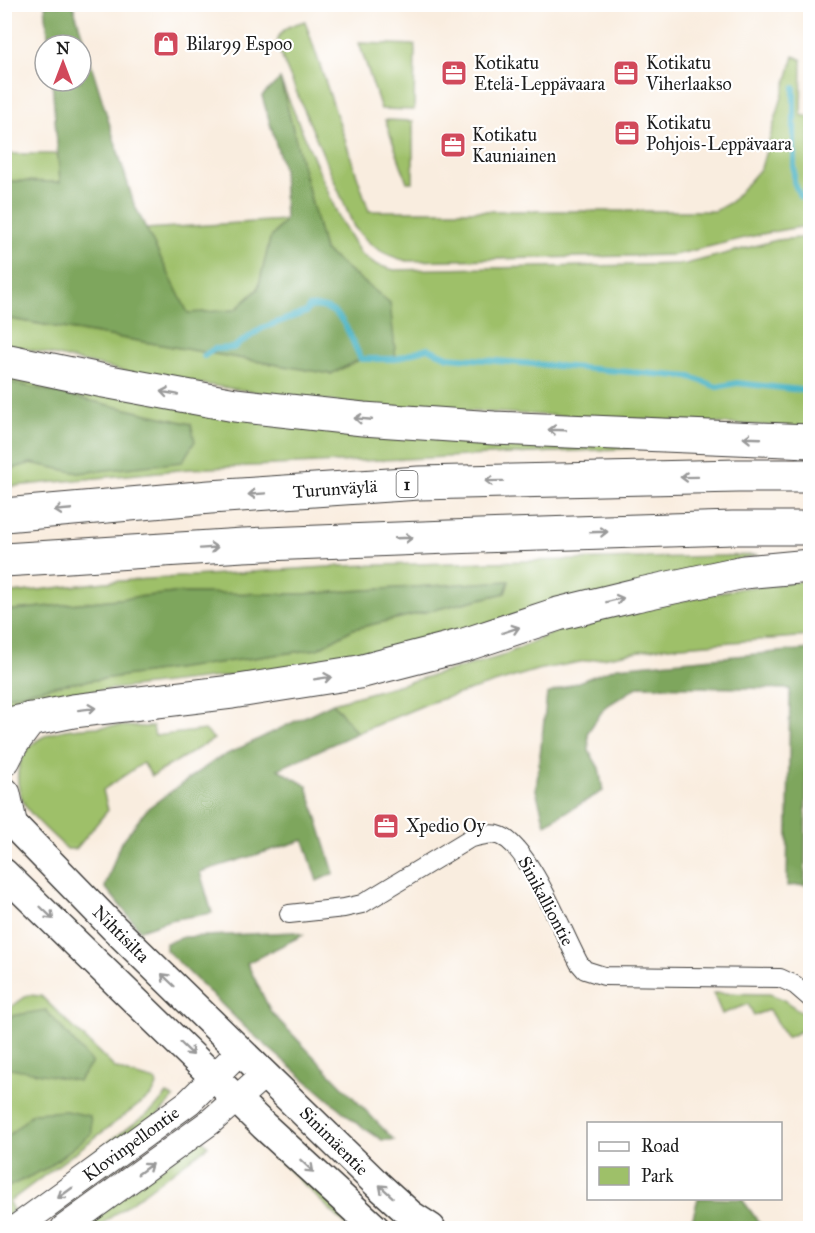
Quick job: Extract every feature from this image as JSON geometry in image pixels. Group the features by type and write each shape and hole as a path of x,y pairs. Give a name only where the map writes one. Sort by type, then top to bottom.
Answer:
{"highway":[{"path":"4,360 235,405 363,419 494,428 810,441"},
{"name":"Turunväylä","path":"4,514 419,483 810,476"},
{"path":"4,560 243,545 461,536 810,528"},
{"path":"4,580 38,576 151,552"},
{"path":"4,759 12,743 17,722 73,711 266,687 359,672 464,645 558,614 636,595 744,572 810,566"}],"main road":[{"name":"Nihtisilta","path":"6,810 114,928 240,1051"},
{"name":"Nihtisilta","path":"4,873 214,1075"},
{"name":"Sinimäentie","path":"240,1051 377,1184 411,1215 431,1228"},
{"name":"Klovinpellontie","path":"16,1228 189,1102 240,1051"},
{"name":"Klovinpellontie","path":"64,1228 210,1122 265,1074"},
{"name":"Sinimäentie","path":"214,1075 264,1126 375,1228"}],"street":[{"name":"Sinikalliontie","path":"289,914 362,904 469,839 488,834 499,835 517,847 536,877 579,963 585,970 604,976 780,978 795,985 810,998"}],"green space":[{"path":"45,5 73,5 82,33 48,33"},
{"path":"305,21 369,211 715,211 731,202 761,168 794,56 802,60 801,115 810,117 810,226 759,235 674,255 407,261 391,256 371,245 354,227 277,46 279,35 282,32 290,26"},
{"path":"359,43 415,45 414,110 381,109"},
{"path":"93,70 134,204 188,313 235,310 258,289 270,239 285,220 283,168 262,96 280,79 324,250 390,303 396,359 361,359 331,374 5,318 5,181 60,182 53,93 93,93"},
{"path":"280,79 339,218 360,253 374,264 394,270 686,264 777,240 810,237 810,428 378,407 141,375 5,344 4,318 331,374 361,359 395,358 390,303 324,250"},
{"path":"385,120 413,121 413,182 407,182"},
{"path":"5,154 58,154 60,182 5,181"},
{"path":"285,220 270,239 258,289 235,310 188,314 146,229"},
{"path":"5,375 662,447 189,469 5,487 5,471 31,463 79,473 190,424 5,381"},
{"path":"5,381 191,424 195,441 182,462 79,473 31,463 5,471"},
{"path":"759,555 409,647 262,672 71,694 5,709 4,697 59,685 317,649 353,629 505,593 509,581 303,594 175,593 5,611 5,594 105,582 341,566"},
{"path":"810,580 810,636 656,648 537,670 429,703 357,733 333,703 499,657 572,624 742,588"},
{"path":"509,581 505,593 353,629 317,649 59,685 5,697 5,611 175,593 303,594"},
{"path":"810,649 810,691 807,692 805,885 787,886 790,689 639,686 605,707 588,732 589,751 599,768 603,791 545,824 536,790 547,694 617,667"},
{"path":"333,703 357,733 278,769 307,786 334,873 317,881 304,840 200,872 212,913 170,920 140,930 105,887 120,844 148,808 217,759"},
{"path":"114,726 153,727 155,736 205,730 214,739 152,776 143,763 103,790 108,810 76,849 67,849 25,805 18,783 21,761 37,740 48,734 74,729"},
{"path":"295,932 303,935 247,963 271,1012 394,1140 382,1140 356,1123 249,1031 166,950 166,943 184,937"},
{"path":"713,993 770,994 782,999 810,1018 810,1038 805,1029 786,1038 769,1010 754,1015 748,1004 722,1014"},
{"path":"28,995 41,996 115,1068 156,1081 157,1086 152,1095 9,1202 13,1210 5,1219 4,1012"},
{"path":"46,1010 92,1063 78,1081 5,1067 5,1025 11,1016"},
{"path":"167,1094 174,1098 148,1126 81,1162 154,1109"},
{"path":"66,1111 90,1116 92,1133 47,1168 6,1188 5,1139 33,1113"},
{"path":"201,1138 208,1146 96,1228 79,1228"},
{"path":"257,1139 260,1139 358,1228 349,1228 268,1150 257,1143"},
{"path":"697,1200 743,1200 763,1228 690,1228"}],"waterway":[{"path":"794,88 794,182 800,196 810,201"},
{"path":"204,356 214,349 233,348 262,328 306,312 309,307 320,307 330,310 343,322 361,359 396,359 427,348 448,357 691,377 717,387 737,383 810,391"}],"place":[{"name":"Bilar99 Espoo","path":"166,44"},
{"name":"Kotikatu Etelä-Leppävaara","path":"454,73"},
{"name":"Kotikatu Viherlaakso","path":"626,73"},
{"name":"Kotikatu Pohjois-Leppävaara","path":"627,133"},
{"name":"Kotikatu Kauniainen","path":"453,145"},
{"name":"Xpedio Oy","path":"386,826"}]}
